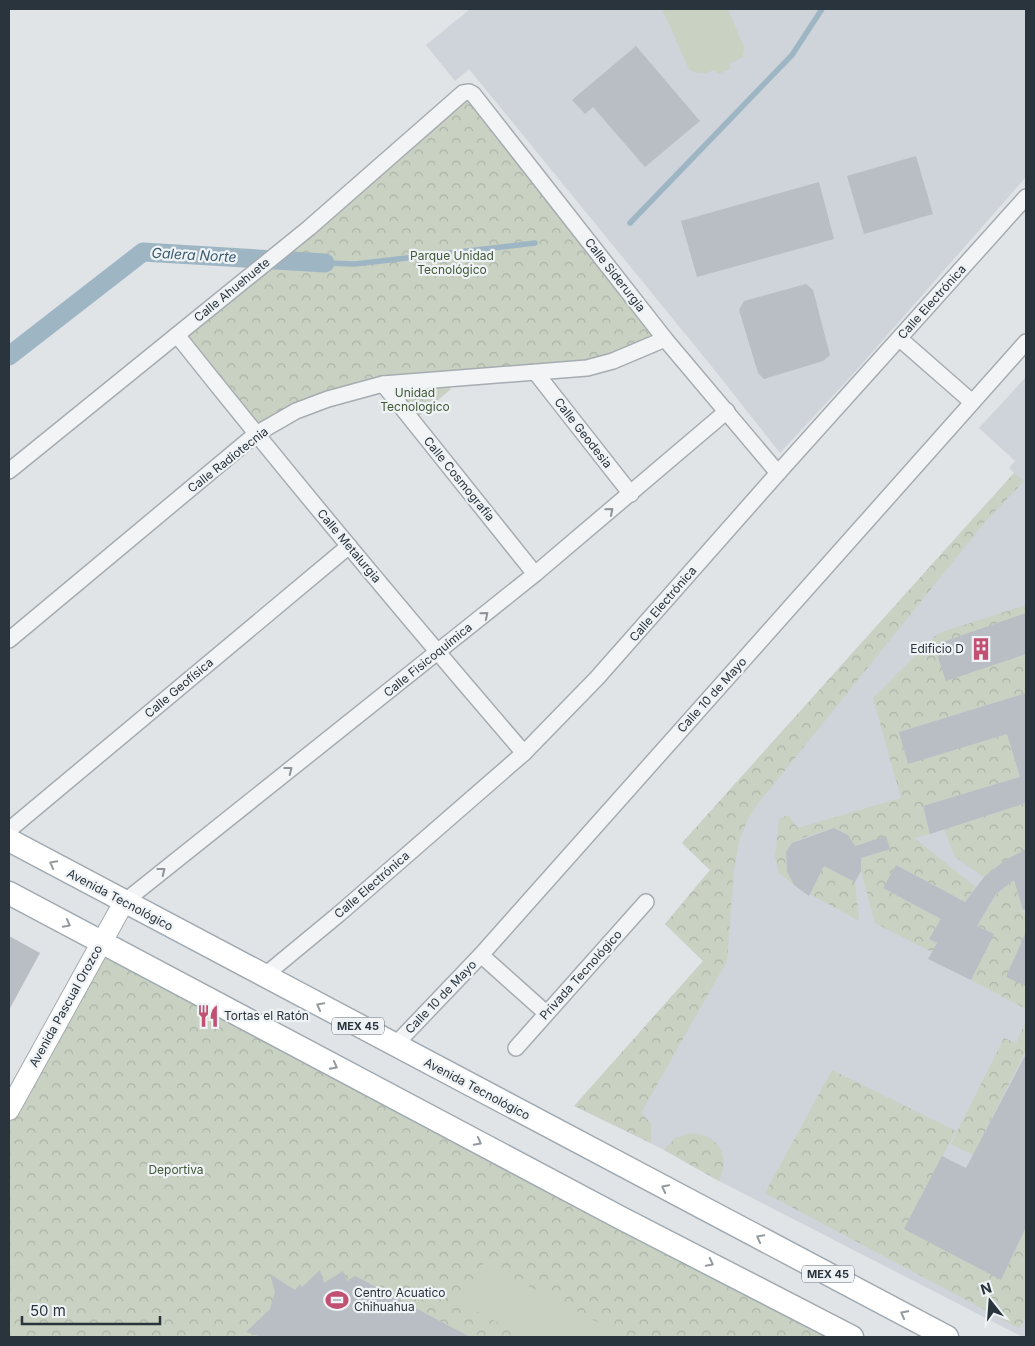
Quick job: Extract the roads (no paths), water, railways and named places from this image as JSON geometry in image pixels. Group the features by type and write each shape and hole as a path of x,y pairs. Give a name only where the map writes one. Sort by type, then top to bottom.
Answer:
{"main road":[{"name":"Avenida Tecnológico","path":"9,840 394,1046 947,1337"},
{"path":"9,893 100,943 852,1337"},
{"name":"Avenida Pascual Orozco","path":"9,1110 124,902"}],"street":[{"name":"Calle Siderurgia","path":"451,103 463,93 469,92 473,94 665,339 778,473"},
{"name":"Calle Ahuehuete","path":"9,471 309,228 451,103"},
{"name":"Calle Electrónica","path":"264,976 347,908 524,753 597,678 1026,197"},
{"name":"Calle Metalurgia","path":"177,335 256,434 437,653 524,753"},
{"name":"Calle Radiotecnia","path":"9,640 256,434 304,408 353,391 382,384 567,371 600,366 665,339"},
{"path":"900,339 972,402"},
{"name":"Calle 10 de Mayo","path":"394,1046 481,955 1026,342"},
{"name":"Calle Geodesia","path":"536,372 631,494"},
{"name":"Calle Cosmografía","path":"382,384 535,574"},
{"name":"Calle Fisicoquímica","path":"124,902 535,574 727,411"},
{"name":"Calle Geofísica","path":"9,830 349,546"},
{"name":"Privada Tecnológico","path":"516,1048 646,902"},
{"path":"481,955 546,1013"}],"waterway":[{"path":"630,223 792,55 822,9"},
{"path":"325,263 355,264 535,243"},
{"name":"Galera Norte","path":"9,356 143,252 325,263"}],"place":[{"name":"Edificio D","path":"981,649"},
{"name":"Tortas el Ratón","path":"208,1016"},
{"name":"Centro Acuatico Chihuahua","path":"337,1300"}],"park label":[{"name":"Parque Unidad Tecnológico","path":"452,263"},
{"name":"Unidad Tecnologico","path":"415,400"},
{"name":"Deportiva","path":"176,1170"}]}
